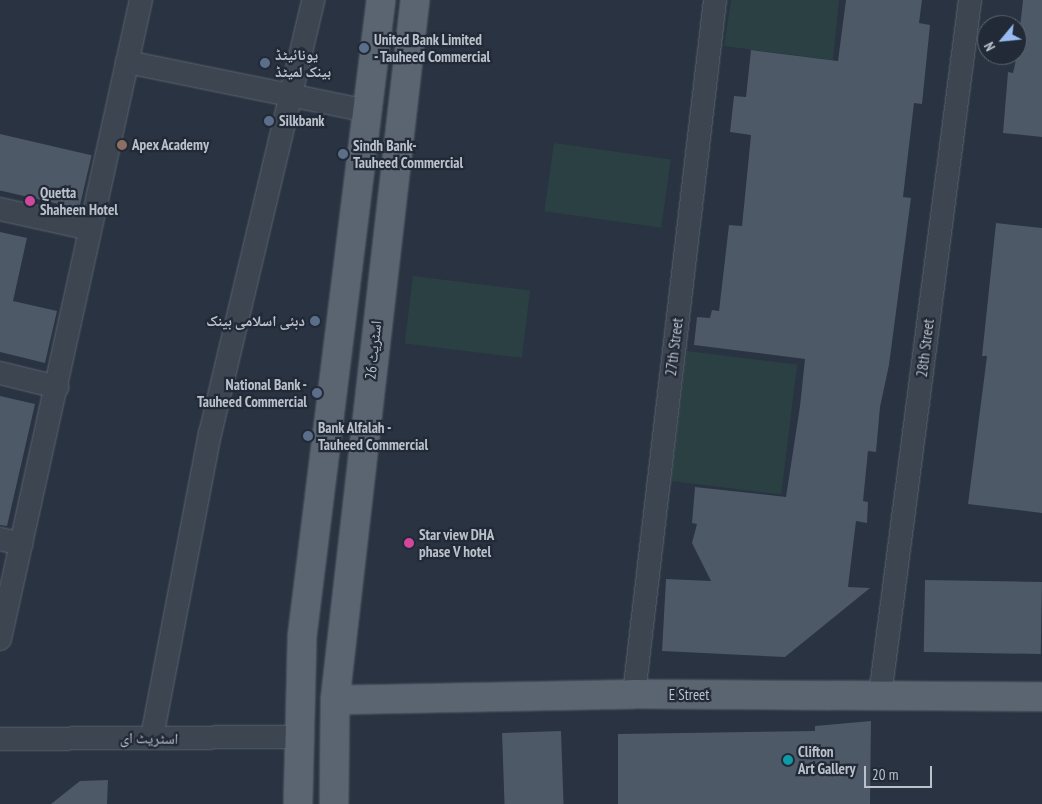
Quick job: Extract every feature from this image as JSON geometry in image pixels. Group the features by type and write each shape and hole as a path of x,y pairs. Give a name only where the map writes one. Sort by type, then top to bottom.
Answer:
{"main road":[{"path":"298,804 298,738 302,638 334,364 381,0"},
{"name":"اسٹریٹ 26","path":"334,804 335,700 415,0"},
{"name":"E Street","path":"335,700 634,694 1042,697"}],"street":[{"path":"0,639 11,542 57,387 126,62 141,0"},
{"path":"152,737 210,434 313,0"},
{"name":"27th Street","path":"634,694 715,0"},
{"name":"28th Street","path":"880,696 970,0"},
{"path":"126,62 368,111"},
{"path":"0,209 90,229"},
{"path":"0,373 57,387"},
{"name":"اسٹریٹ ای","path":"0,739 298,738"}],"green space":[{"path":"731,0 839,0 833,60 724,46"},
{"path":"554,143 671,159 661,228 544,211"},
{"path":"413,276 530,290 522,358 405,343"},
{"path":"687,351 797,365 781,495 671,481"}],"building":[{"path":"846,0 922,0 919,23 930,25 922,104 914,103 903,197 911,198 889,365 880,407 876,452 868,451 863,501 868,502 867,523 856,521 848,587 870,588 785,657 662,651 666,579 711,581 692,543 697,524 692,523 695,487 786,497 800,406 805,359 694,345 697,317 710,318 712,310 719,311 729,225 742,226 751,135 730,132 734,96 746,97 751,50 838,61"},
{"path":"1023,0 1042,0 1042,137 1003,133 1008,72 1013,73 1015,65 1027,65 1027,15 1021,15"},
{"path":"0,134 92,155 79,209 0,190"},
{"path":"996,223 1042,228 1042,513 968,504 987,356 982,356"},
{"path":"0,232 27,238 13,301 57,311 45,363 0,352"},
{"path":"0,396 35,404 7,526 0,525"},
{"path":"925,580 1042,582 1041,654 924,652"},
{"path":"871,721 870,804 618,804 618,734 815,731 815,726"},
{"path":"561,731 564,804 505,804 502,733"},
{"path":"108,780 107,804 51,804 80,781"}],"place":[{"name":"United Bank Limited - Tauheed Commercial","path":"364,48"},
{"name":"یونائیٹڈ بینک لمیٹڈ","path":"265,63"},
{"name":"Silkbank","path":"269,121"},
{"name":"Apex Academy","path":"122,145"},
{"name":"Sindh Bank- Tauheed Commercial","path":"343,154"},
{"name":"Quetta Shaheen Hotel","path":"30,201"},
{"name":"دبئی اسلامی بینک","path":"315,321"},
{"name":"National Bank - Tauheed Commercial","path":"317,393"},
{"name":"Bank Alfalah - Tauheed Commercial","path":"308,436"},
{"name":"Star view DHA phase V hotel","path":"409,543"},
{"name":"Clifton Art Gallery","path":"788,760"}]}
